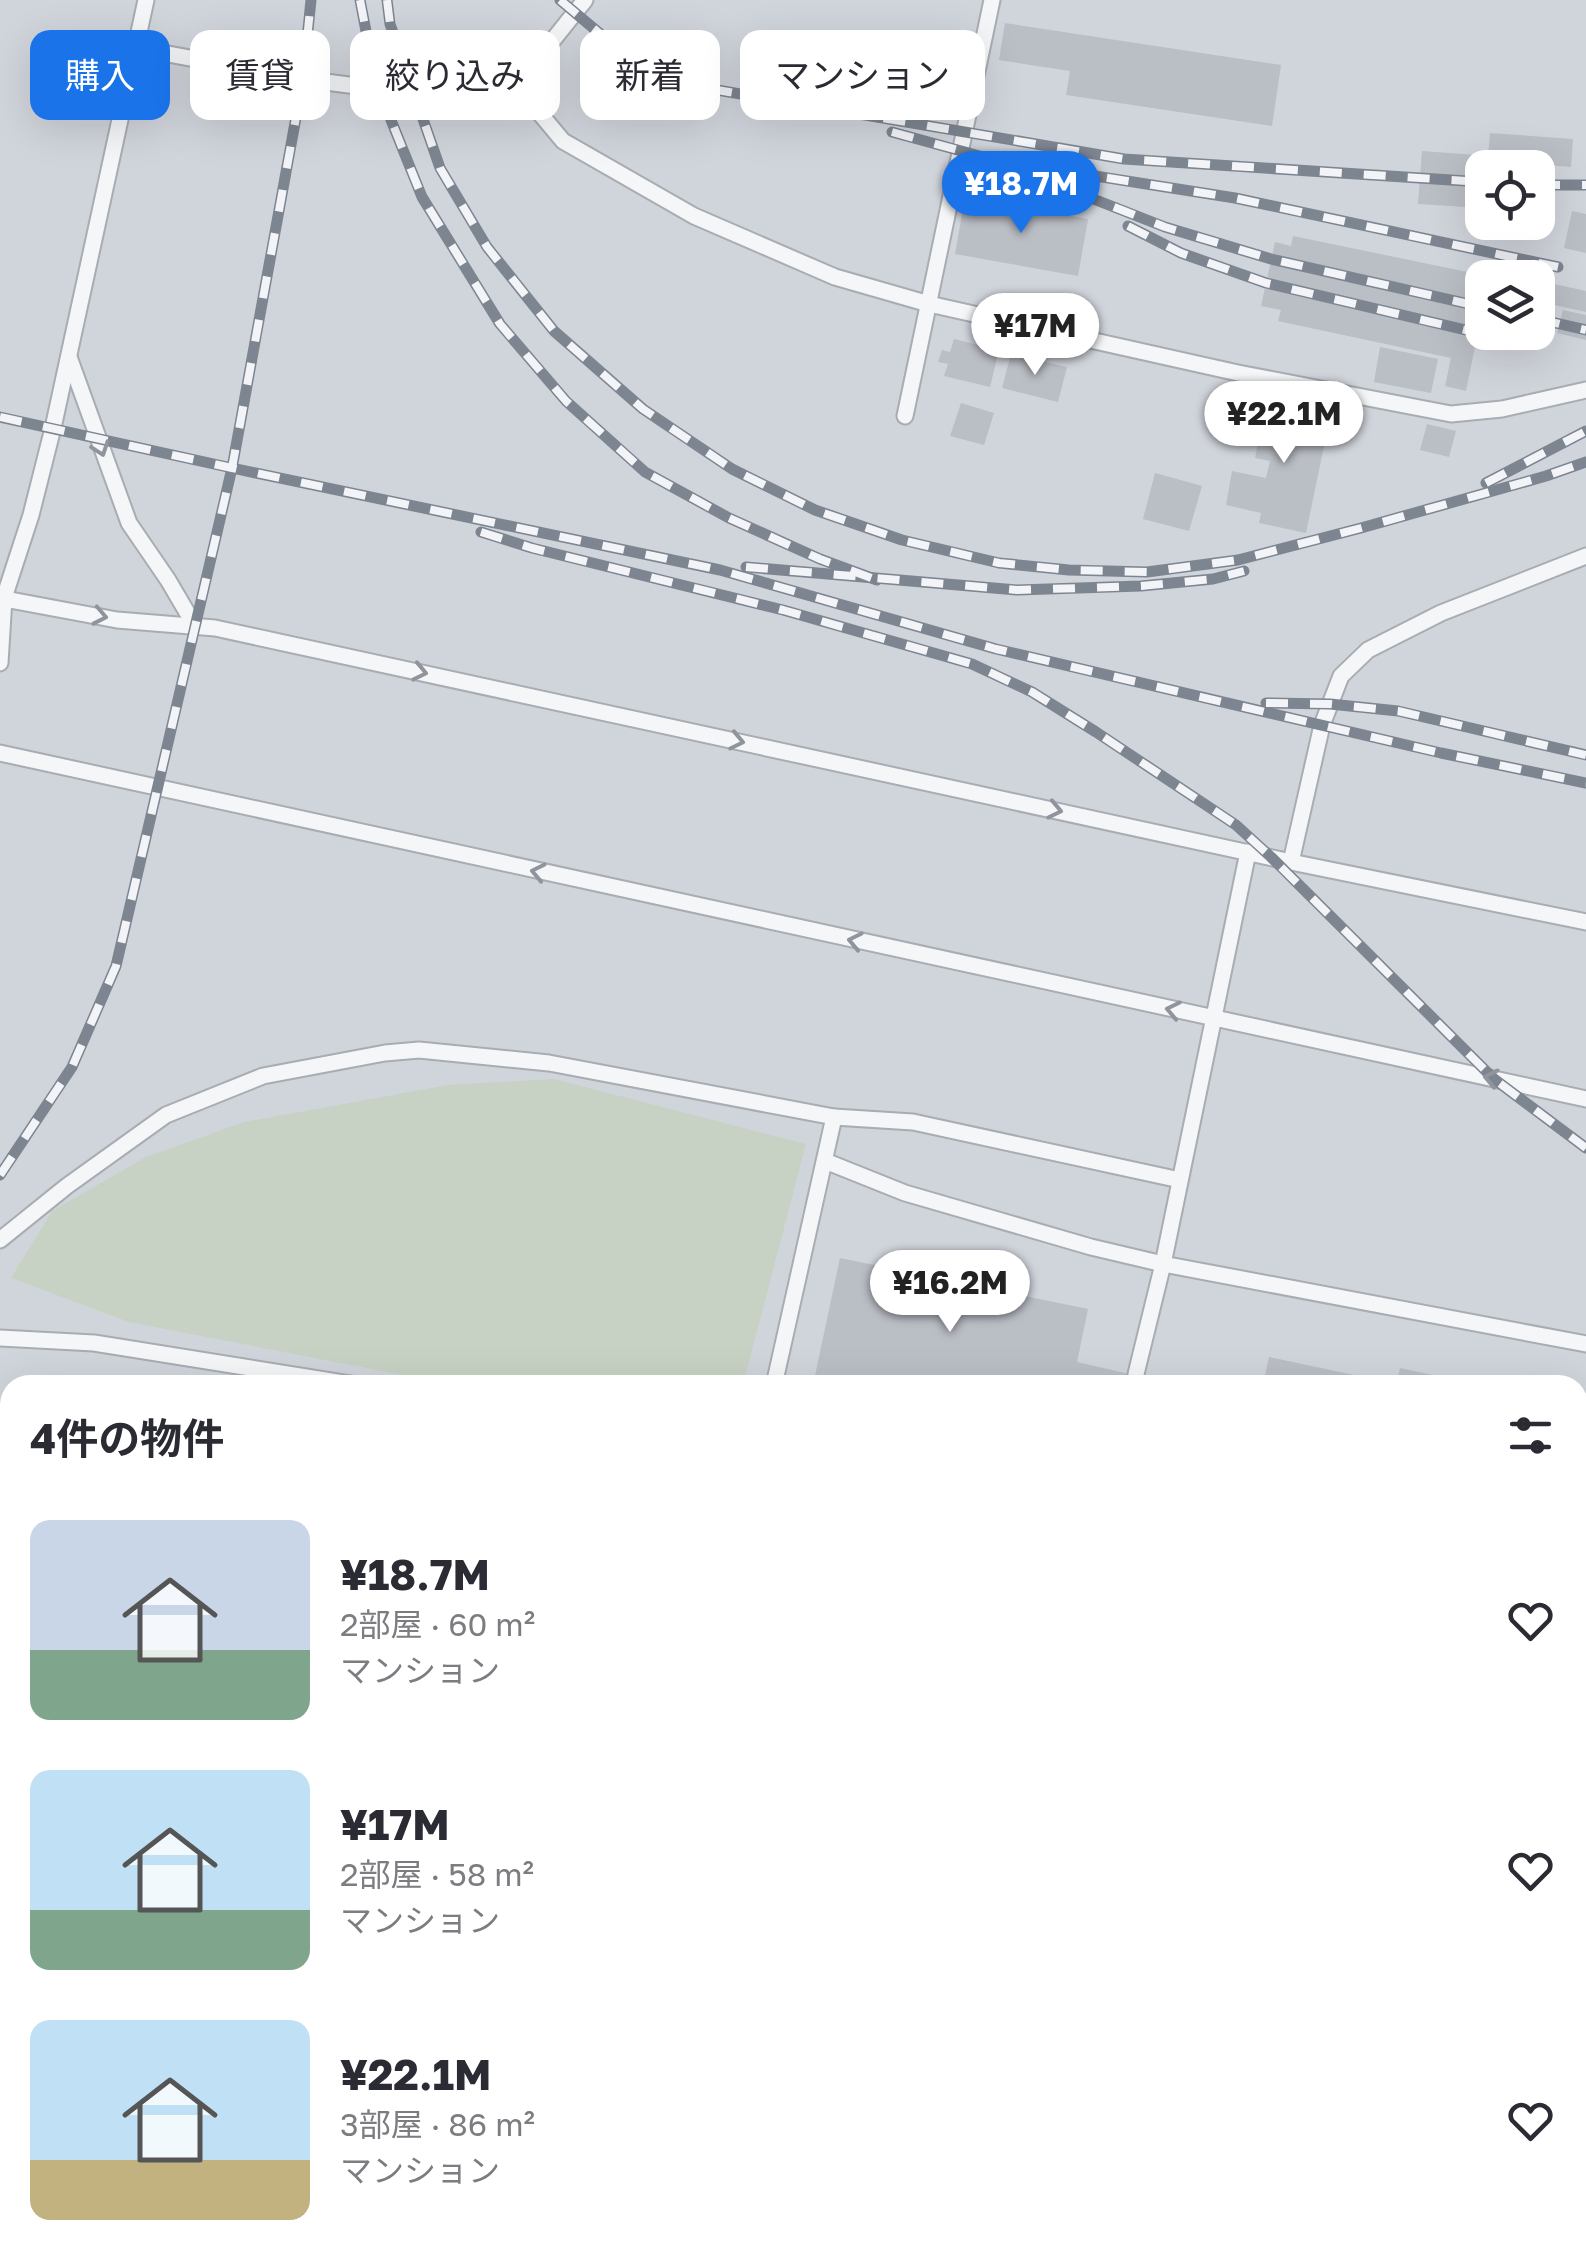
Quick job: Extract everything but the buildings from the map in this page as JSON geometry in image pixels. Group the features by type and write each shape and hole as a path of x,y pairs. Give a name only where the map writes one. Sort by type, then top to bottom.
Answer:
{"lane":[{"path":"140,30 146,0"},
{"path":"560,32 585,0"},
{"path":"905,416 992,0"},
{"path":"170,55 350,86"},
{"path":"0,663 2,601 31,515 120,120"},
{"path":"545,120 563,141 694,216 836,277 929,304 1238,373 1451,414 1502,409 1586,390"},
{"path":"69,357 128,524 195,626"},
{"path":"1291,862 1324,717 1341,676 1368,650 1441,613 1586,556"},
{"path":"2,601 254,636 1291,862 1586,922"},
{"path":"0,752 1586,1099"},
{"path":"1136,1374 1163,1264 1248,852"},
{"path":"0,1240 166,1115 263,1076 420,1050 549,1062 834,1117 913,1122 1180,1180"},
{"path":"776,1375 834,1117"},
{"path":"824,1160 904,1193 1163,1264 1586,1344"},
{"path":"0,1338 94,1343 294,1375"}],"shaded area":[{"path":"0,0 1586,0 1586,1375 0,1375"}],"green space":[{"path":"554,1079 806,1144 746,1375 402,1375 129,1322 11,1278 52,1211 146,1157 244,1122 448,1085"}],"railway":[{"path":"0,1175 72,1067 116,966 232,468 303,79 311,0"},
{"path":"360,0 370,52 391,120 422,197 500,324 566,401 645,472 729,518 877,580"},
{"path":"387,0 390,24 440,168 487,247 554,331 643,409 732,469 815,510 902,540 999,563 1147,572 1238,560 1586,462"},
{"path":"560,0 617,48 717,90 1124,159 1465,181"},
{"path":"892,132 994,160 1235,198 1558,267"},
{"path":"1032,175 1165,227 1271,259 1465,303"},
{"path":"1555,185 1586,185"},
{"path":"1128,226 1181,253 1266,283 1465,330"},
{"path":"1555,323 1586,330"},
{"path":"0,417 720,570 996,649 1586,783"},
{"path":"1486,483 1586,431"},
{"path":"481,532 783,610 972,664 1032,692 1236,825 1494,1079 1586,1148"},
{"path":"746,567 1017,590 1141,586 1213,579 1244,571"},
{"path":"1266,703 1398,711 1586,755"}]}
